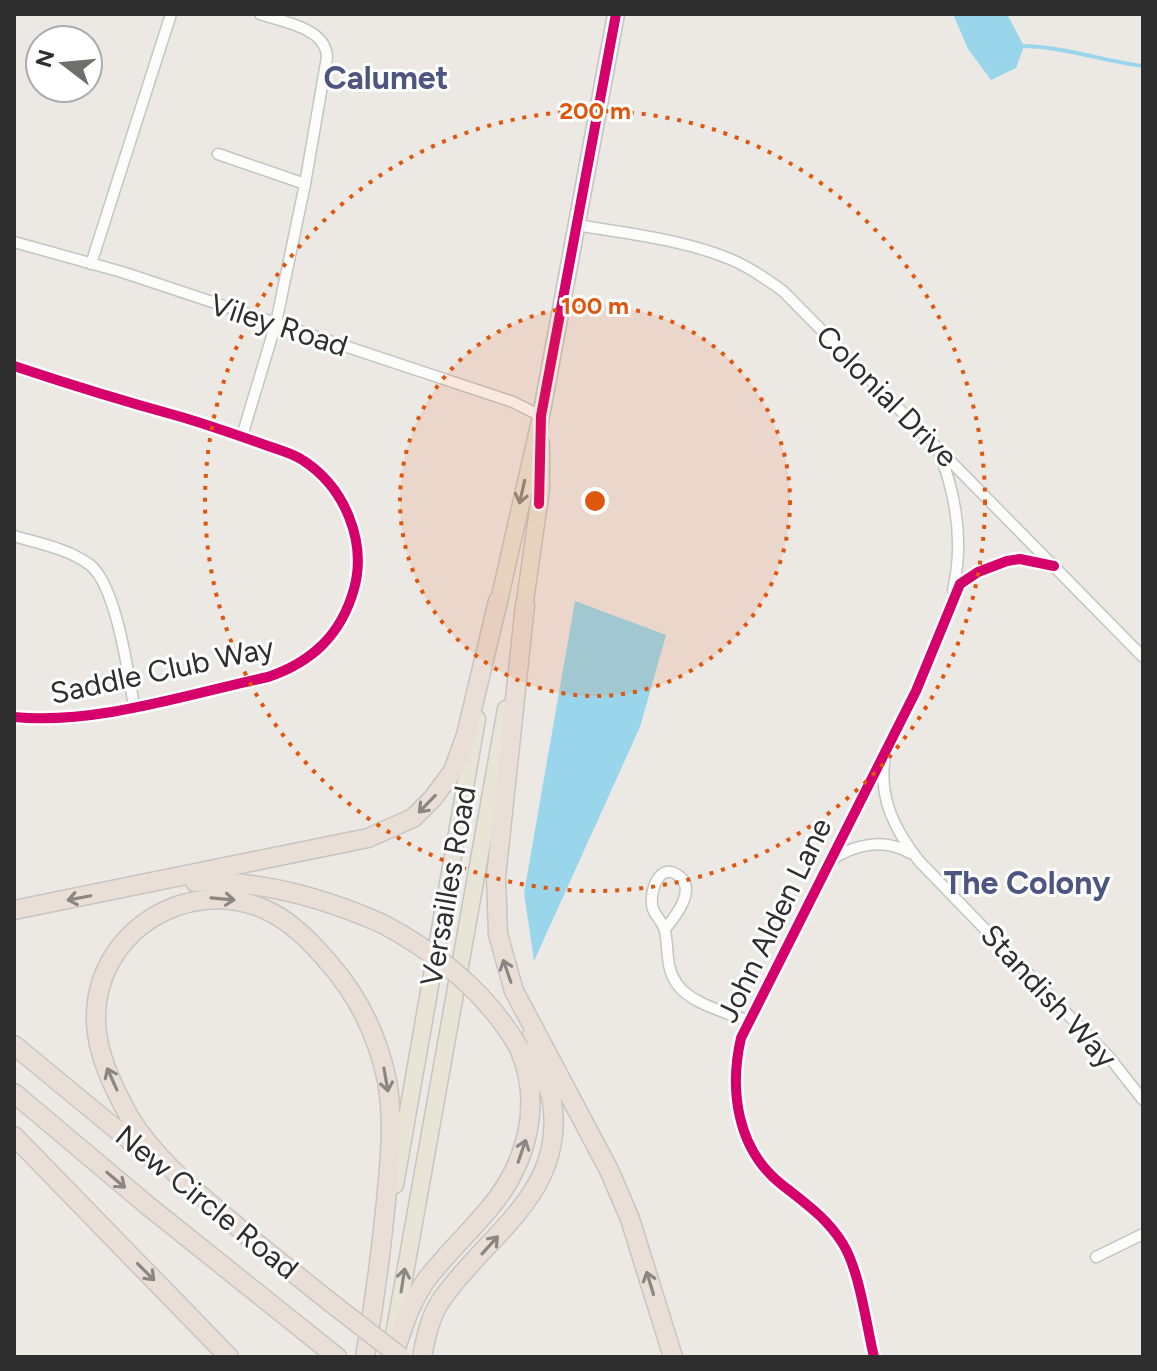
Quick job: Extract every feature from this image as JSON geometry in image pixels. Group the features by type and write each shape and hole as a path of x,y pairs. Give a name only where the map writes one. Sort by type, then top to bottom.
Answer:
{"highway":[{"path":"14,910 368,838 413,818 453,771 466,735 498,601"},
{"path":"525,605 496,877 498,934 504,961 526,1015 614,1182 630,1219 673,1357"},
{"path":"145,884 204,882 257,886 323,901 383,924 448,966 487,1004 519,1048 529,1077 531,1110 526,1142 519,1160 490,1208 427,1279 410,1309 392,1357"},
{"path":"254,1241 157,1155 131,1119 103,1060 96,1023 97,1001 109,962 130,933 162,910 205,898 225,898 267,910 297,931 343,979 369,1026 384,1068 391,1118 379,1273"},
{"path":"422,1357 433,1315 441,1300 519,1213 548,1162 552,1102 536,1061 526,1015"},
{"name":"New Circle Road","path":"14,1045 401,1357"},
{"name":"New Circle Road","path":"14,1093 147,1205 333,1354"},
{"path":"14,1136 229,1357"},
{"name":"Versailles Road","path":"365,1357 379,1273"}],"main road":[{"name":"Versailles Road","path":"379,1273 498,601 541,416 616,14"},
{"name":"Versailles Road","path":"392,1357 525,605 541,489 541,416"}],"street":[{"path":"91,264 171,14"},
{"path":"242,436 276,323 322,95 327,48 309,32 260,14"},
{"path":"218,154 305,184"},
{"name":"Colonial Drive","path":"577,225 690,246 729,258 783,291 1143,657"},
{"name":"Viley Road","path":"14,242 276,323 513,402 541,416"},
{"name":"Saddle Club Way","path":"14,366 242,436 306,462 327,480 339,498 356,538 356,581 350,602 330,636 317,651 295,667 268,677 134,706 68,717 14,717"},
{"name":"John Alden Lane","path":"874,1357 857,1276 848,1253 829,1224 763,1167 743,1128 736,1099 735,1068 748,1021 929,660 950,604 958,569 957,524 952,491 935,444"},
{"path":"14,536 68,553 96,570 111,598 134,706"},
{"name":"John Alden Lane","path":"950,604 965,579 992,565 1020,559 1054,566"},
{"name":"Standish Way","path":"887,746 883,778 888,811 903,841 1110,1058 1143,1100"},
{"name":"Standish Way","path":"830,861 850,849 872,844 900,848 919,861"},
{"path":"665,929 684,903 685,885 680,876 671,872 662,874 655,881 652,892 653,909 665,929 667,961 677,984 700,1001 748,1021"},
{"path":"1096,1257 1143,1234"}],"water":[{"path":"953,14 1007,14 1024,46 1016,68 991,80 968,49"},
{"path":"575,601 666,635 640,727 534,961 524,893"}],"waterway":[{"path":"1024,46 1143,66"}],"cycle path":[{"path":"539,504 541,416 616,14"},
{"path":"14,366 201,423 300,459 318,472 341,501 355,535 357,553 354,589 333,633 311,655 284,671 109,712 77,717 14,717"},
{"path":"874,1357 858,1283 843,1244 823,1219 766,1170 746,1136 737,1098 737,1058 741,1038 916,691 960,584 978,572 1007,561 1020,559 1054,566"}],"district":[{"name":"Calumet","path":"386,78"},
{"name":"The Colony","path":"1027,883"}]}
